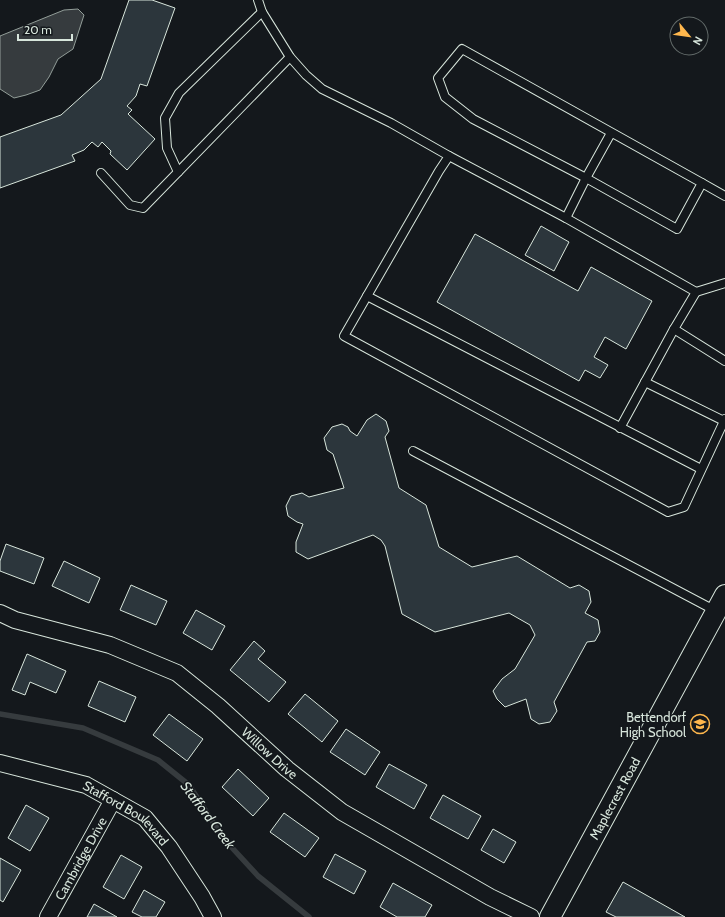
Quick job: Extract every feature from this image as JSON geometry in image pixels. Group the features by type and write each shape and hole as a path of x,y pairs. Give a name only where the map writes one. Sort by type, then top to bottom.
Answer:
{"street":[{"name":"Maplecrest Road","path":"550,917 721,603"},
{"name":"Willow Drive","path":"0,613 15,620 110,645 177,673 218,706 287,770 342,812 490,897 531,917"},
{"name":"Stafford Boulevard","path":"0,763 86,785 145,818 169,847 202,897 213,917"},
{"name":"Cambridge Drive","path":"48,917 113,800"}],"lane":[{"path":"258,0 262,12 290,57 306,75 322,89 391,123 449,156 566,218 696,292"},
{"path":"178,172 167,148 165,118 179,93 262,12"},
{"path":"702,183 677,229 586,178 473,119 444,97 438,78 462,49 611,133 702,183 725,196"},
{"path":"101,173 130,205 143,208 290,57"},
{"path":"566,218 611,133"},
{"path":"449,156 344,336 668,512 684,507 724,420 645,382"},
{"path":"620,428 696,292 725,283"},
{"path":"367,296 701,469"},
{"path":"674,329 725,361"},
{"path":"413,451 721,603"}],"shaded area":[{"path":"78,9 84,15 73,49 58,59 49,77 40,90 14,98 0,89 0,36 64,10"}],"building":[{"path":"129,0 152,0 175,8 147,86 140,84 136,96 127,106 132,110 128,114 155,139 127,170 110,154 111,151 102,142 98,147 92,142 84,150 72,155 75,161 0,188 0,137 61,115 101,79"},
{"path":"541,226 569,242 554,271 525,255"},
{"path":"475,234 578,291 591,267 652,301 626,349 605,337 594,357 608,365 600,378 585,370 579,381 437,302"},
{"path":"376,414 386,421 389,431 385,437 399,488 426,505 439,547 472,567 517,556 570,588 579,585 589,591 591,602 585,613 598,620 600,632 595,641 587,642 554,702 557,711 550,722 539,724 531,719 526,699 505,707 497,699 493,691 502,679 515,669 535,635 530,625 509,613 435,632 402,614 385,546 381,540 373,535 308,559 296,552 296,542 303,524 288,516 286,506 291,496 302,493 309,497 344,488 333,454 327,450 324,438 332,427 342,424 348,427 350,431 357,436 367,420"},
{"path":"6,544 44,558 34,584 0,571 0,561"},
{"path":"64,561 100,578 89,603 52,586"},
{"path":"131,585 167,601 156,625 120,610"},
{"path":"196,610 225,626 212,650 183,633"},
{"path":"254,641 265,651 258,659 286,682 269,702 230,670"},
{"path":"27,654 66,671 56,693 30,682 25,695 12,690"},
{"path":"99,681 136,697 125,722 88,706"},
{"path":"305,694 338,721 322,742 288,714"},
{"path":"169,714 203,739 187,761 153,735"},
{"path":"346,729 380,752 365,775 330,752"},
{"path":"389,764 427,785 414,809 376,787"},
{"path":"238,769 269,798 253,816 222,787"},
{"path":"443,795 481,816 468,839 430,818"},
{"path":"26,805 49,818 30,851 8,838"},
{"path":"284,813 319,838 305,857 270,832"},
{"path":"493,829 516,842 504,863 481,850"},
{"path":"335,854 366,871 354,894 323,877"},
{"path":"121,855 142,867 124,899 103,887"},
{"path":"0,858 21,870 3,902 0,900"},
{"path":"623,882 685,917 616,917 606,912"},
{"path":"393,883 432,905 425,917 397,917 380,907"},
{"path":"144,890 165,902 156,917 142,917 132,912"},
{"path":"94,904 117,917 87,917"}],"waterway":[{"name":"Stafford Creek","path":"0,714 83,728 158,760 189,785 224,839 258,876 309,917"}],"place":[{"name":"Bettendorf High School","path":"700,724"}]}
